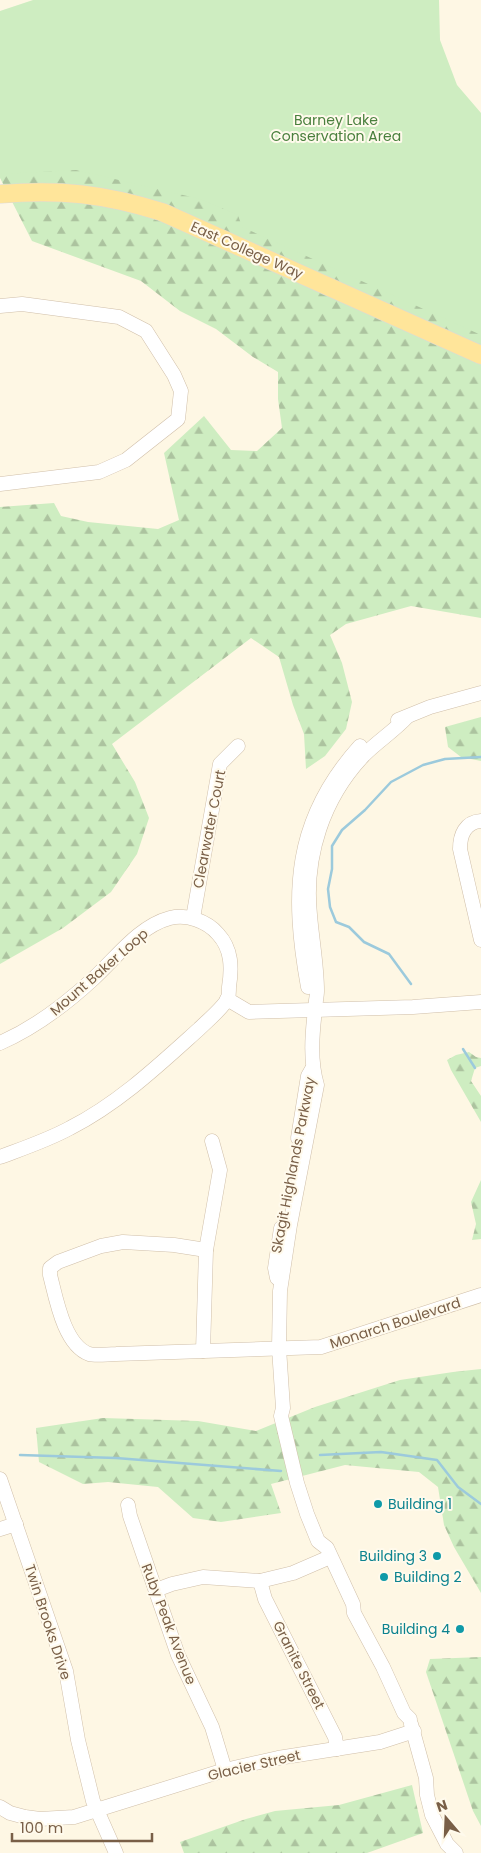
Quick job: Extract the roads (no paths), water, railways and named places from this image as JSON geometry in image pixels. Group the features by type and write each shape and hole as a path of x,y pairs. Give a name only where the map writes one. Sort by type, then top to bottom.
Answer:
{"main road":[{"name":"East College Way","path":"0,194 62,192 93,195 162,212 481,355"}],"street":[{"path":"0,306 22,304 119,317 146,332 174,375 181,391 178,419 126,460 98,472 0,484"},
{"name":"Skagit Highlands Parkway","path":"456,1852 455,1843 441,1814 433,1790 426,1778 412,1725 404,1714 383,1668 354,1614 353,1604 328,1552 328,1542 305,1483 289,1420 283,1408 279,1348 280,1291 275,1268 308,1076 312,1068 315,1010 318,992 309,890 312,854 317,833 325,812 348,774 365,754 395,730 407,717 430,707 481,692"},
{"name":"Clearwater Court","path":"193,918 220,764 238,746"},
{"path":"481,821 475,821 464,830 460,837 460,849 481,940"},
{"name":"Mount Baker Loop","path":"0,1043 40,1022 92,980 148,928 172,918 193,918"},
{"path":"0,1157 70,1128 106,1107 160,1064 206,1022 227,999 231,973 229,953 222,938 213,928 193,918"},
{"path":"227,999 249,1012 413,1008 481,1002"},
{"path":"204,1350 206,1250 220,1170 212,1141"},
{"name":"Monarch Boulevard","path":"206,1250 174,1245 123,1242 101,1246 58,1262 50,1268 50,1275 67,1331 76,1346 90,1354 321,1347 481,1295"},
{"name":"Twin Brooks Drive","path":"0,1478 66,1672 78,1740 96,1809 116,1853"},
{"name":"Ruby Peak Avenue","path":"128,1505 133,1525 178,1655 212,1727 225,1770"},
{"path":"0,1529 16,1524"},
{"path":"156,1590 172,1584 203,1577 260,1581 294,1573 328,1552"},
{"name":"Granite Street","path":"260,1581 265,1599 335,1737 337,1749"},
{"name":"Glacier Street","path":"0,1807 10,1813 40,1819 74,1817 225,1770 278,1758 380,1742 412,1725"}],"waterway":[{"path":"411,984 389,954 364,942 349,927 336,922 330,907 328,889 332,869 332,846 342,830 365,810 391,782 423,765 445,759 481,757"},
{"path":"463,1049 475,1068"},
{"path":"320,1455 381,1452 437,1460 458,1487 481,1504"},
{"path":"20,1455 116,1458 281,1471"}],"place":[{"name":"Building 1","path":"378,1504"},
{"name":"Building 3","path":"437,1556"},
{"name":"Building 2","path":"384,1577"},
{"name":"Building 4","path":"460,1629"}],"park label":[{"name":"Barney Lake Conservation Area","path":"336,128"}]}
